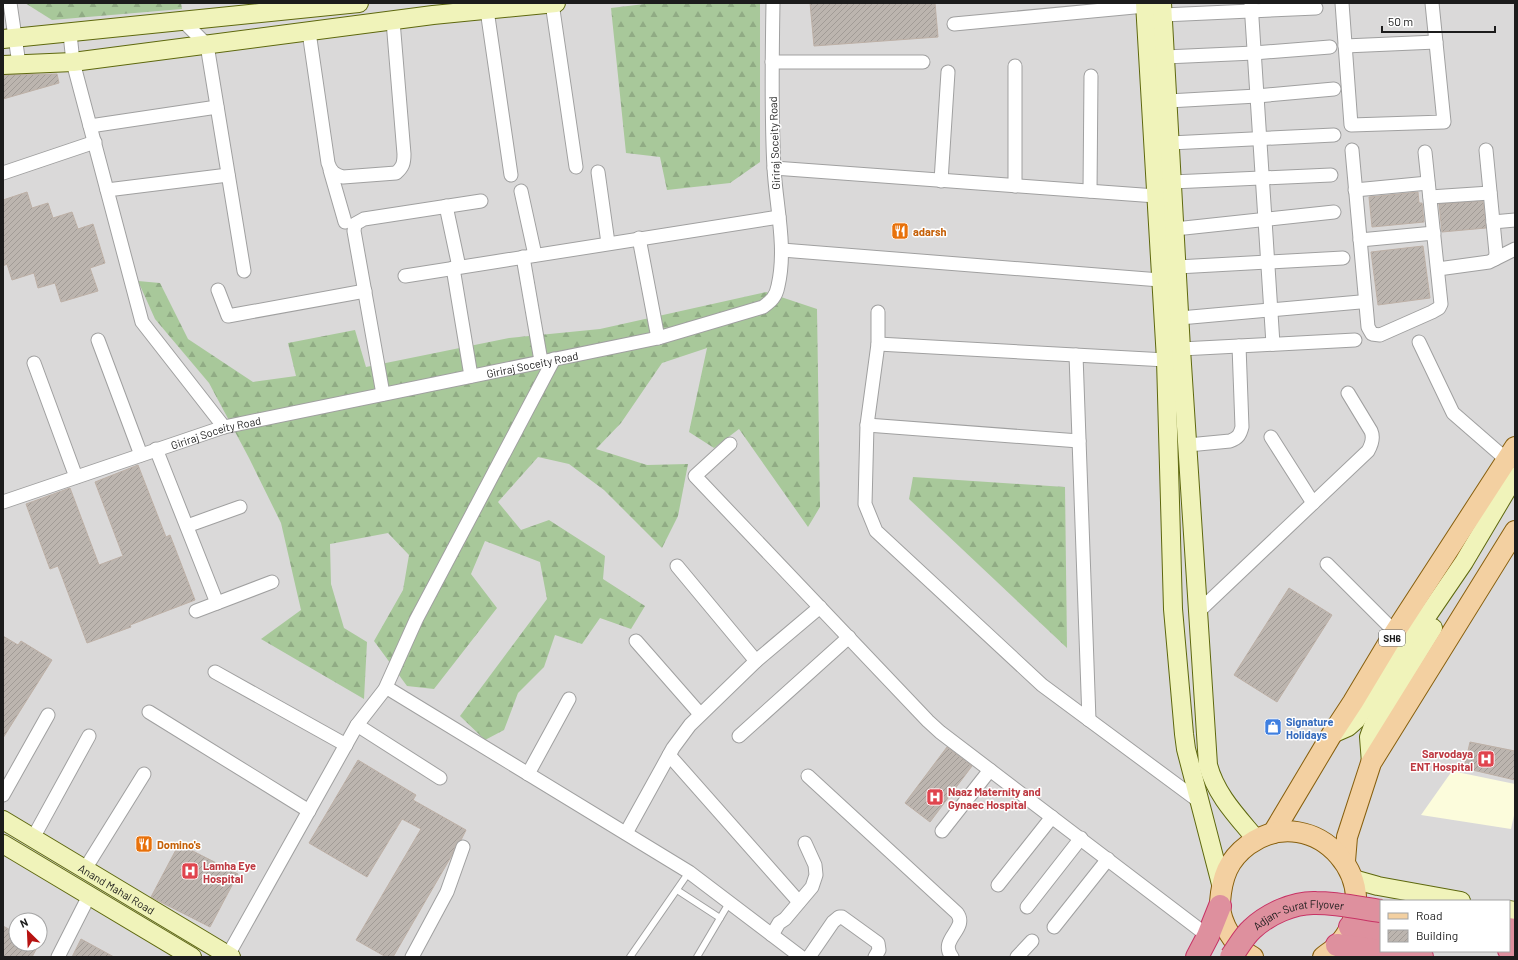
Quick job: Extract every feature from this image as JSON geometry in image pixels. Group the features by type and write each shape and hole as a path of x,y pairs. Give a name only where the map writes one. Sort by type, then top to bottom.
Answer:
{"highway":[{"name":"Adjan- Surat Flyover","path":"1232,957 1252,929 1270,916 1296,905 1316,902 1380,911"},
{"path":"1197,957 1208,936 1220,906"},
{"path":"1350,927 1380,931"},
{"path":"1330,951 1413,956"}],"main road":[{"name":"SH6","path":"1265,836 1353,702 1395,632 1512,461"},
{"path":"1345,861 1347,837 1371,763 1509,552 1515,531"},
{"path":"1253,957 1235,942 1225,925 1220,906 1221,884 1228,866 1240,851 1265,836 1294,831 1314,836 1331,846 1345,861 1353,879 1356,895 1355,911 1350,927 1330,951"}],"street":[{"path":"10,3 9,39 11,65 73,62 393,21 556,3"},
{"path":"9,39 183,22 239,9 359,3"},
{"path":"552,3 576,168"},
{"name":"Giriraj Soceity Road","path":"4,498 76,477 224,427 658,338 763,307 774,299 778,286 782,250 774,168 772,62 773,3"},
{"path":"1342,3 1351,125 1444,122 1432,3"},
{"path":"954,24 1145,5 1160,280 1166,360 1174,617 1186,749 1221,884"},
{"path":"1251,7 1273,344"},
{"path":"1265,836 1218,791 1208,765 1181,349 1163,9 1251,7 1316,8"},
{"path":"487,10 511,175"},
{"path":"330,170 336,175 343,177 396,173 402,168 404,154 393,21"},
{"path":"183,22 207,45 244,271"},
{"path":"309,32 328,163 345,222"},
{"path":"70,34 73,62 142,322 224,427"},
{"path":"1345,46 1436,42"},
{"path":"1165,57 1254,53 1330,47"},
{"path":"772,62 923,62"},
{"path":"1015,66 1015,186"},
{"path":"941,181 948,72"},
{"path":"1090,191 1091,76"},
{"path":"1168,101 1257,96 1334,89"},
{"path":"90,126 217,107"},
{"path":"1170,143 1334,134"},
{"path":"3,172 94,142"},
{"path":"1352,150 1368,327 1372,334 1380,336 1432,312 1439,308 1442,301 1425,152"},
{"path":"1486,150 1496,252 1495,259"},
{"path":"774,168 1156,196"},
{"path":"598,172 608,243"},
{"path":"107,190 228,175"},
{"path":"1172,182 1331,175"},
{"path":"1356,190 1428,183"},
{"path":"521,191 541,361"},
{"path":"1430,197 1490,192"},
{"path":"383,394 354,231 355,224 364,219 481,201"},
{"path":"446,206 471,376"},
{"path":"1175,229 1334,212"},
{"path":"405,276 779,217"},
{"path":"1493,222 1515,220"},
{"path":"1360,240 1434,233"},
{"path":"639,238 658,338"},
{"path":"1438,269 1489,262 1515,249"},
{"path":"782,250 1160,280"},
{"path":"1177,267 1343,258"},
{"path":"218,290 228,316 365,291"},
{"path":"1180,318 1360,302"},
{"path":"878,312 878,344 867,425 865,504 876,531 1042,685 1200,802"},
{"path":"98,340 141,455"},
{"path":"1181,349 1355,340"},
{"path":"1332,734 1356,720 1464,562 1512,461 1453,414 1419,342"},
{"path":"878,344 1166,360"},
{"path":"1188,445 1230,441 1240,434 1242,427 1239,346"},
{"path":"1076,355 1089,720"},
{"path":"229,956 357,725 385,689 416,620 554,359"},
{"path":"34,362 76,477"},
{"path":"1198,612 1368,451 1372,444 1373,436 1371,430 1348,393"},
{"path":"867,425 1079,441"},
{"path":"1271,437 1313,504"},
{"path":"730,444 695,476 933,726 1208,936"},
{"path":"156,449 218,603"},
{"path":"1371,763 1370,737 1372,726 1515,492"},
{"path":"187,526 240,507"},
{"path":"1327,564 1395,632"},
{"path":"677,566 756,661"},
{"path":"196,611 272,582"},
{"path":"626,833 669,755 690,725 756,661 820,607"},
{"path":"739,736 849,637"},
{"path":"636,641 700,714"},
{"path":"215,672 346,745"},
{"path":"385,689 389,689 688,872 801,957"},
{"path":"528,774 570,699"},
{"path":"149,712 309,810"},
{"path":"3,795 48,715"},
{"path":"357,725 440,778"},
{"path":"33,838 90,736"},
{"path":"669,755 799,902"},
{"path":"942,831 990,770"},
{"path":"85,869 144,774"},
{"path":"808,776 957,913 961,922 948,944 947,949 952,957"},
{"path":"998,885 1052,817"},
{"name":"Anand Mahal Road","path":"3,820 229,956"},
{"path":"1027,906 1080,838"},
{"path":"772,935 778,923 786,919 812,887 816,874 815,865 805,843"},
{"name":"Anand Mahal Road","path":"3,844 192,957"},
{"path":"412,957 447,892 463,847"},
{"path":"1054,927 1108,859"},
{"path":"1353,879 1378,886 1455,900"},
{"path":"58,957 88,896"},
{"path":"809,957 833,922 839,917 842,917 878,943 879,950 875,957"},
{"path":"1017,957 1032,941"}],"lane":[{"path":"630,957 688,872"},
{"path":"677,890 720,918"},
{"path":"697,957 729,903"}],"shaded area":[{"path":"3,3 1515,3 1515,957 3,957"},
{"path":"1452,771 1515,784 1515,811 1511,829 1421,815"}],"green space":[{"path":"25,3 181,3 182,9 52,20"},
{"path":"653,3 760,3 760,162 730,183 667,190 660,157 626,153 611,8"},
{"path":"138,281 160,283 188,339 253,382 296,376 288,343 355,330 366,367 509,338 600,329 766,292 817,309 820,507 808,527 739,429 714,448 689,432 707,348 662,363 621,423 596,449 647,465 688,464 678,516 662,548 604,490 569,464 538,457 498,502 521,530 549,520 605,556 603,579 645,606 631,629 600,618 582,644 555,635 544,667 518,693 504,730 485,740 460,716 547,599 540,562 485,541 471,574 497,608 434,689 407,686 374,641 403,590 409,555 388,533 330,544 331,584 344,628 367,642 364,699 261,639 301,610 281,523 249,458 209,383 155,319"},
{"path":"913,477 1065,487 1067,648 909,499"}],"building":[{"path":"810,3 935,3 938,37 814,46"},
{"path":"57,74 59,83 3,99 3,75"},
{"path":"27,192 32,208 48,203 53,218 72,212 78,229 93,224 105,263 90,268 98,291 61,302 55,283 38,288 34,273 12,280 7,264 3,266 3,200"},
{"path":"1418,192 1419,203 1422,203 1424,222 1372,227 1369,197"},
{"path":"1483,201 1486,228 1442,232 1439,204"},
{"path":"1423,246 1430,298 1378,305 1371,252"},
{"path":"138,465 166,537 170,535 195,600 130,625 131,627 87,643 58,566 50,569 26,504 70,488 99,565 123,556 95,482"},
{"path":"1289,588 1332,615 1277,702 1234,675"},
{"path":"3,636 18,645 21,641 52,660 3,738"},
{"path":"1470,742 1515,751 1515,780 1464,768"},
{"path":"947,747 972,766 930,822 905,803"},
{"path":"358,760 416,795 413,800 466,830 461,840 456,844 452,855 393,957 386,957 356,940 421,829 402,819 367,877 309,843"},
{"path":"179,844 238,874 210,927 151,897"},
{"path":"3,926 8,929 8,952 35,952 32,957 3,957"},
{"path":"81,939 114,957 72,957"}],"place":[{"name":"adarsh","path":"900,231"},
{"name":"Signature Holidays","path":"1273,727"},
{"name":"Sarvodaya ENT Hospital","path":"1486,759"},
{"name":"Naaz Maternity and Gynaec Hospital","path":"935,797"},
{"name":"Domino's","path":"144,844"},
{"name":"Lamha Eye Hospital","path":"190,871"}]}
